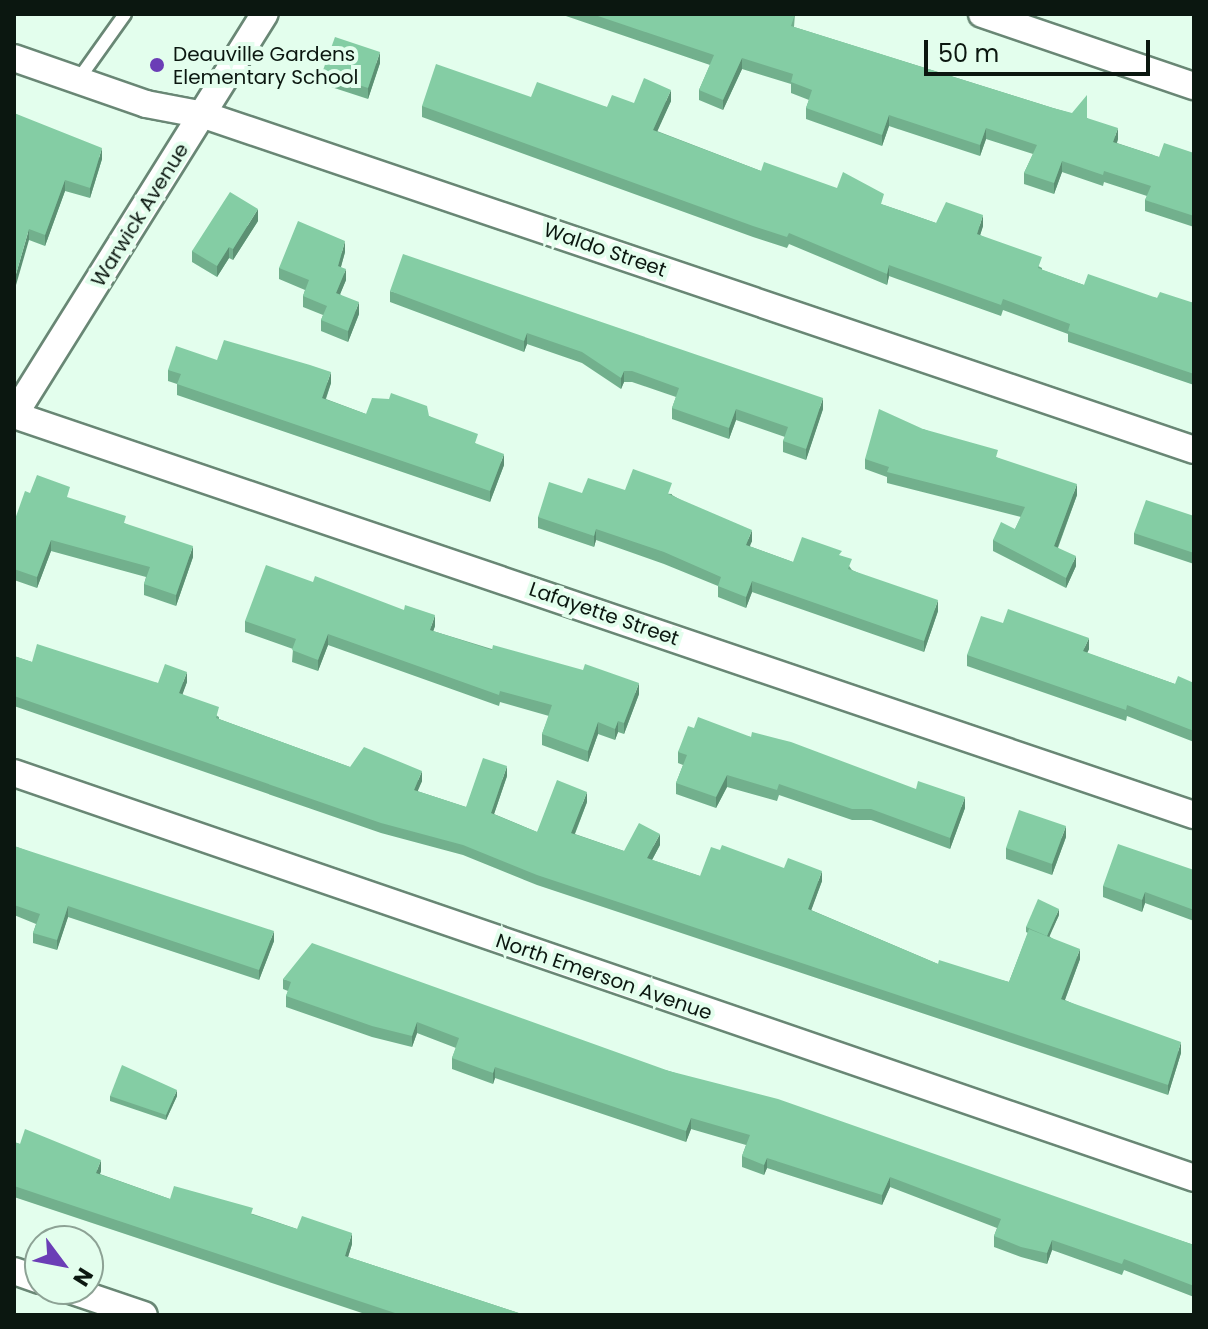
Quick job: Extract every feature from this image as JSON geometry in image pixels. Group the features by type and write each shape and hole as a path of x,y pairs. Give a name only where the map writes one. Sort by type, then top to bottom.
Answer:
{"street":[{"name":"Warwick Avenue","path":"14,415 265,14"},
{"path":"982,14 1194,86"},
{"name":"Waldo Street","path":"14,58 146,104 204,115 1194,450"},
{"name":"Lafayette Street","path":"14,415 1194,815"},
{"name":"North Emerson Avenue","path":"14,773 1194,1178"},
{"path":"104,1301 144,1315"}],"lane":[{"path":"78,81 125,14"}],"building":[{"path":"592,14 795,14 791,26 1053,108 1072,113 1087,95 1087,118 1118,128 1113,142 1159,157 1164,143 1194,153 1194,216 1145,200 1151,186 1104,171 1103,175 1062,161 1054,183 1024,173 1037,145 986,128 980,145 889,115 882,135 806,108 812,90 791,82 793,74 742,58 723,100 699,90 714,55"},
{"path":"335,37 380,52 368,88 322,73"},
{"path":"436,64 531,97 537,82 607,107 612,95 634,103 644,78 671,90 653,130 761,171 764,162 837,188 843,172 884,194 881,204 936,223 946,202 983,215 977,234 1042,257 1038,268 1084,285 1088,274 1157,298 1160,292 1194,303 1194,374 1068,331 1070,324 1003,299 1001,305 889,265 887,274 789,233 787,237 753,226 422,106"},
{"path":"14,113 102,148 90,188 65,180 45,235 29,229 14,281"},
{"path":"230,192 258,209 233,249 229,247 217,266 192,251"},
{"path":"298,221 345,241 338,266 346,269 336,293 359,302 348,331 321,320 327,306 303,296 309,280 279,268"},
{"path":"403,254 823,398 806,449 783,441 788,427 736,409 729,428 672,408 679,388 632,371 624,371 621,378 582,352 527,333 524,341 390,291"},
{"path":"224,340 331,372 322,398 366,414 372,398 389,399 391,393 427,406 429,416 478,434 475,443 504,454 490,491 177,384 181,374 168,370 176,346 217,360"},
{"path":"879,409 923,429 998,450 996,457 1077,484 1054,546 1076,556 1066,578 993,540 1001,522 1015,529 1025,507 887,472 889,467 865,459"},
{"path":"633,469 672,483 668,494 752,530 746,545 793,562 802,537 842,551 839,555 852,559 848,569 938,600 924,641 752,581 746,597 718,586 721,577 664,552 596,529 594,536 538,517 549,482 582,493 588,478 625,490"},
{"path":"37,475 70,487 67,497 126,516 124,523 193,546 176,595 144,584 150,567 51,540 37,577 14,569 14,522 25,491 30,493"},
{"path":"1146,500 1194,516 1194,553 1134,533"},
{"path":"266,565 313,582 315,576 404,610 405,605 435,615 430,630 492,650 493,645 583,670 585,664 639,683 624,723 618,721 615,729 598,722 588,751 542,734 552,705 500,691 499,695 328,634 318,660 292,650 296,639 245,621"},
{"path":"1008,609 1089,638 1083,651 1175,684 1178,676 1194,683 1194,731 1127,705 1126,710 967,655 981,616 1003,623"},
{"path":"37,644 158,683 165,664 187,672 179,693 219,707 216,718 350,767 364,747 422,771 414,790 466,807 483,758 507,766 491,813 537,832 557,780 587,792 571,833 624,851 639,823 660,834 647,858 700,876 711,847 720,850 722,845 784,868 788,858 822,871 808,909 938,964 939,960 1009,982 1029,929 1080,949 1061,999 1181,1042 1168,1085 537,875 463,845 381,823 14,696 14,656 32,662"},
{"path":"698,717 751,737 752,732 791,742 916,789 918,781 965,797 950,838 871,809 852,809 779,784 777,790 727,775 716,797 676,783 687,755 678,752 688,726 694,728"},
{"path":"1019,810 1066,826 1052,864 1006,848"},
{"path":"1118,844 1194,870 1194,910 1145,892 1142,900 1103,886"},
{"path":"14,846 274,931 259,970 68,906 57,940 33,933 40,914 14,905"},
{"path":"1038,899 1059,909 1047,936 1026,927"},
{"path":"312,943 669,1071 778,1099 1194,1245 1194,1286 1124,1259 1122,1264 1052,1240 1047,1253 1021,1247 994,1236 1001,1219 890,1177 882,1195 767,1158 764,1165 742,1156 750,1135 691,1118 686,1131 495,1067 493,1073 452,1058 459,1038 417,1022 412,1036 372,1026 286,996 291,982 283,979"},
{"path":"122,1065 177,1090 166,1115 110,1096"},
{"path":"25,1129 101,1160 96,1173 170,1199 174,1186 253,1208 251,1214 297,1229 302,1216 352,1233 345,1256 525,1315 401,1315 14,1186 14,1142 20,1144"}],"place":[{"name":"Deauville Gardens Elementary School","path":"157,65"}]}
